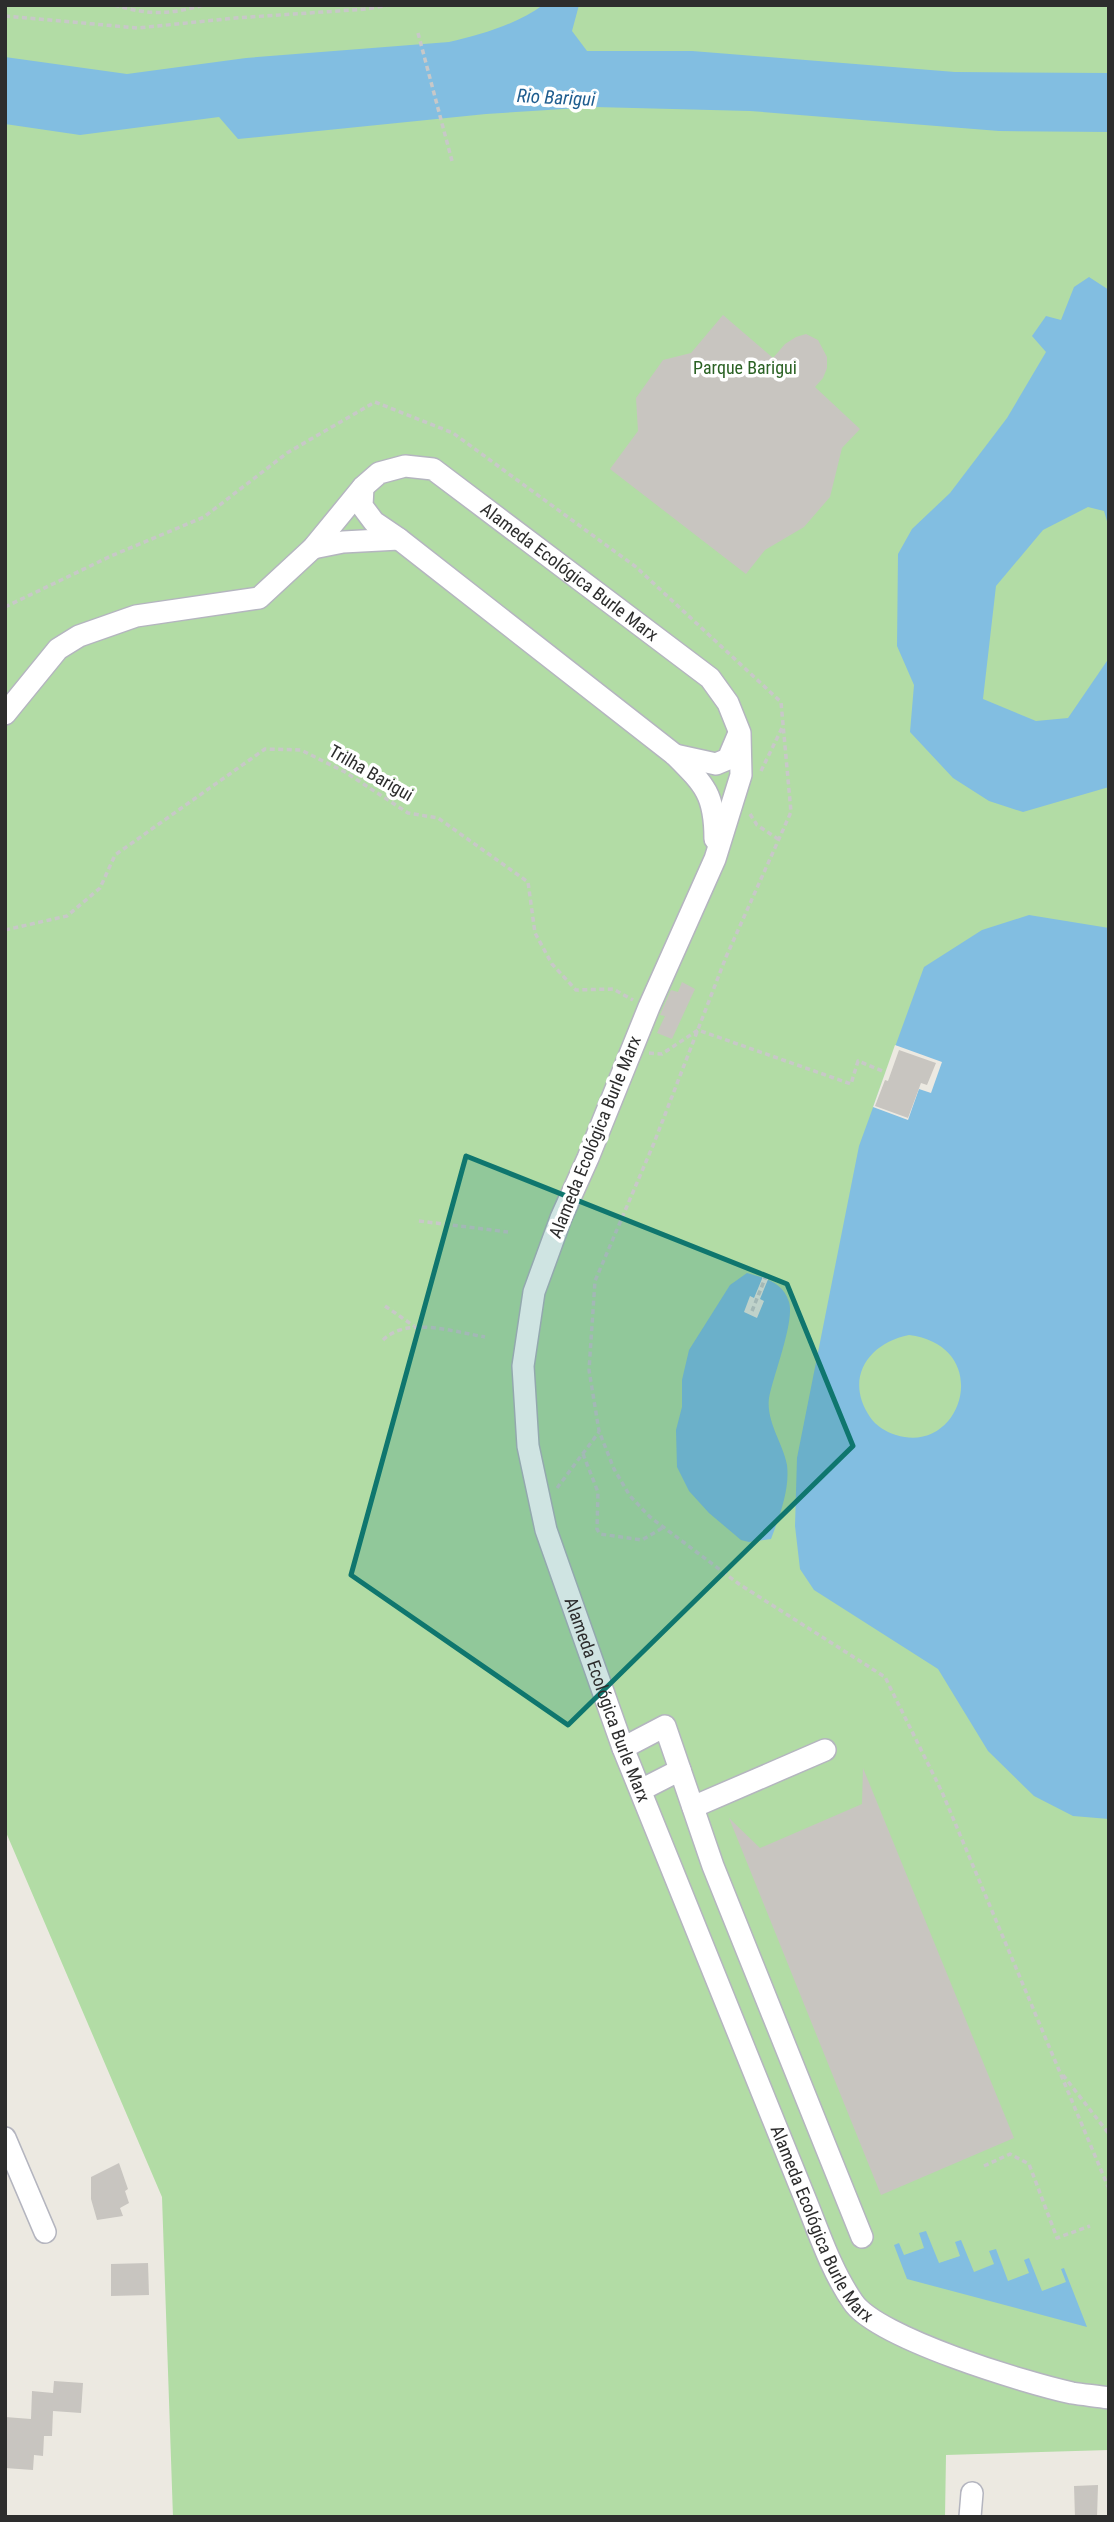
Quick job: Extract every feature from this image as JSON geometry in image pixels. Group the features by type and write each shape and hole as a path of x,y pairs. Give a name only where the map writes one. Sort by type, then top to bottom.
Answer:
{"street":[{"name":"Alameda Ecológica Burle Marx","path":"5,714 58,649 79,636 136,616 259,598 313,548 363,487 379,473 405,466 433,469 710,678 728,703 740,733 741,775 715,859 649,1007 561,1218 534,1292 523,1366 528,1446 546,1530 623,1748 828,2253 854,2304 881,2326 939,2352 1072,2393 1109,2398"},
{"name":"Alameda Ecológica Burle Marx","path":"363,487 362,506 374,522 676,755 705,786 715,816 715,859"},
{"path":"313,548 343,542 399,539"},
{"path":"676,755 716,764 728,759 740,733"},
{"path":"623,1748 665,1726 713,1866 862,2236"},
{"path":"693,1807 825,1749"},
{"path":"640,1790 680,1770"},
{"path":"5,2138 45,2232"},
{"name":"Alameda Ecológica Burle Marx","path":"1072,2393 1109,2386"},
{"path":"970,2517 972,2493"}],"path":[{"path":"114,5 145,14 182,11 204,5"},
{"path":"5,16 138,28 390,5"},
{"path":"418,33 452,161"},
{"path":"761,772 783,726"},
{"name":"Trilha Barigui","path":"5,930 67,916 100,888 115,855 126,847 265,749 301,750 345,772 408,813 438,818 528,882 535,933 552,964 576,990 613,989 642,1006 649,1007"},
{"path":"749,811 757,825 779,839"},
{"path":"630,1053 662,1054 698,1030 851,1084 858,1061 886,1072"},
{"path":"419,1221 508,1232"},
{"path":"752,1311 766,1276"},
{"path":"385,1306 416,1327"},
{"path":"383,1340 393,1330 416,1327 485,1337"},
{"path":"556,1490 599,1431"},
{"path":"583,1454 598,1492 597,1529 600,1534 642,1539 664,1527"},
{"path":"1109,2134 1058,2069 1109,2189"},
{"path":"984,2166 1010,2154 1029,2164 1057,2238 1090,2226"}],"highlighted area":[{"path":"466,1156 787,1284 853,1446 568,1725 351,1575"}],"green space":[{"name":"Parque Barigui","path":"5,5 1109,5 1109,2450 946,2455 945,2517 173,2517 162,2197 5,1830"}],"water":[{"name":"Rio Barigui","path":"543,5 579,5 572,31 587,51 692,51 955,72 1109,73 1109,132 999,131 750,111 595,107 486,114 238,139 219,117 80,135 5,124 5,57 127,74 246,58 449,42 498,28"},
{"path":"1089,277 1109,290 1109,528 1104,511 1088,507 1043,530 996,586 983,699 1036,721 1068,718 1109,658 1109,787 1023,812 989,801 953,778 910,732 914,685 897,646 898,554 912,529 950,493 1007,418 1046,352 1032,336 1046,316 1061,320 1074,287"},
{"path":"1029,915 1109,928 1109,1819 1073,1816 1034,1796 988,1751 938,1669 814,1590 800,1569 795,1526 797,1458 859,1146 924,967 982,930","holes":["909,1335 936,1343 953,1358 960,1377 960,1397 952,1415 938,1430 919,1437 896,1435 882,1428 870,1417 863,1403 859,1389 864,1365 872,1354 894,1339"]},
{"path":"747,1273 778,1285 786,1295 790,1311 769,1398 772,1424 787,1465 785,1494 771,1539 749,1542 741,1540 709,1513 689,1491 677,1467 676,1430 682,1407 682,1380 689,1350 730,1285"},
{"path":"926,2231 939,2263 960,2256 955,2242 961,2240 974,2272 994,2264 989,2251 996,2249 1008,2281 1029,2273 1024,2260 1029,2258 1042,2291 1066,2282 1061,2269 1064,2268 1087,2327 907,2279 894,2245 899,2243 904,2255 924,2248 919,2233"}],"pier":[{"path":"895,1045 942,1062 931,1093 919,1089 908,1120 873,1107"},
{"path":"764,1274 769,1277 760,1299 764,1301 757,1318 744,1312 750,1296 754,1298"}],"building":[{"path":"723,315 773,358 785,344 796,337 806,334 818,340 827,357 827,368 815,387 860,429 842,448 830,497 804,527 765,550 746,574 610,469 638,431 636,398 663,360 691,353"},
{"path":"682,982 695,989 672,1039 657,1033 665,1016 660,1015 671,990 678,992"},
{"path":"899,1050 936,1063 927,1085 921,1083 908,1118 875,1106 885,1080 888,1081"},
{"path":"863,1768 1014,2138 881,2195 729,1818 760,1848 862,1804"},
{"path":"119,2163 128,2189 125,2191 129,2203 120,2208 123,2216 97,2220 91,2199 91,2177"},
{"path":"148,2263 149,2295 111,2296 111,2264"},
{"path":"54,2381 83,2383 81,2413 53,2411 52,2436 44,2436 43,2456 34,2455 33,2470 5,2468 5,2417 31,2419 32,2391 53,2393"},
{"path":"1098,2485 1097,2517 1075,2517 1074,2486"}]}
